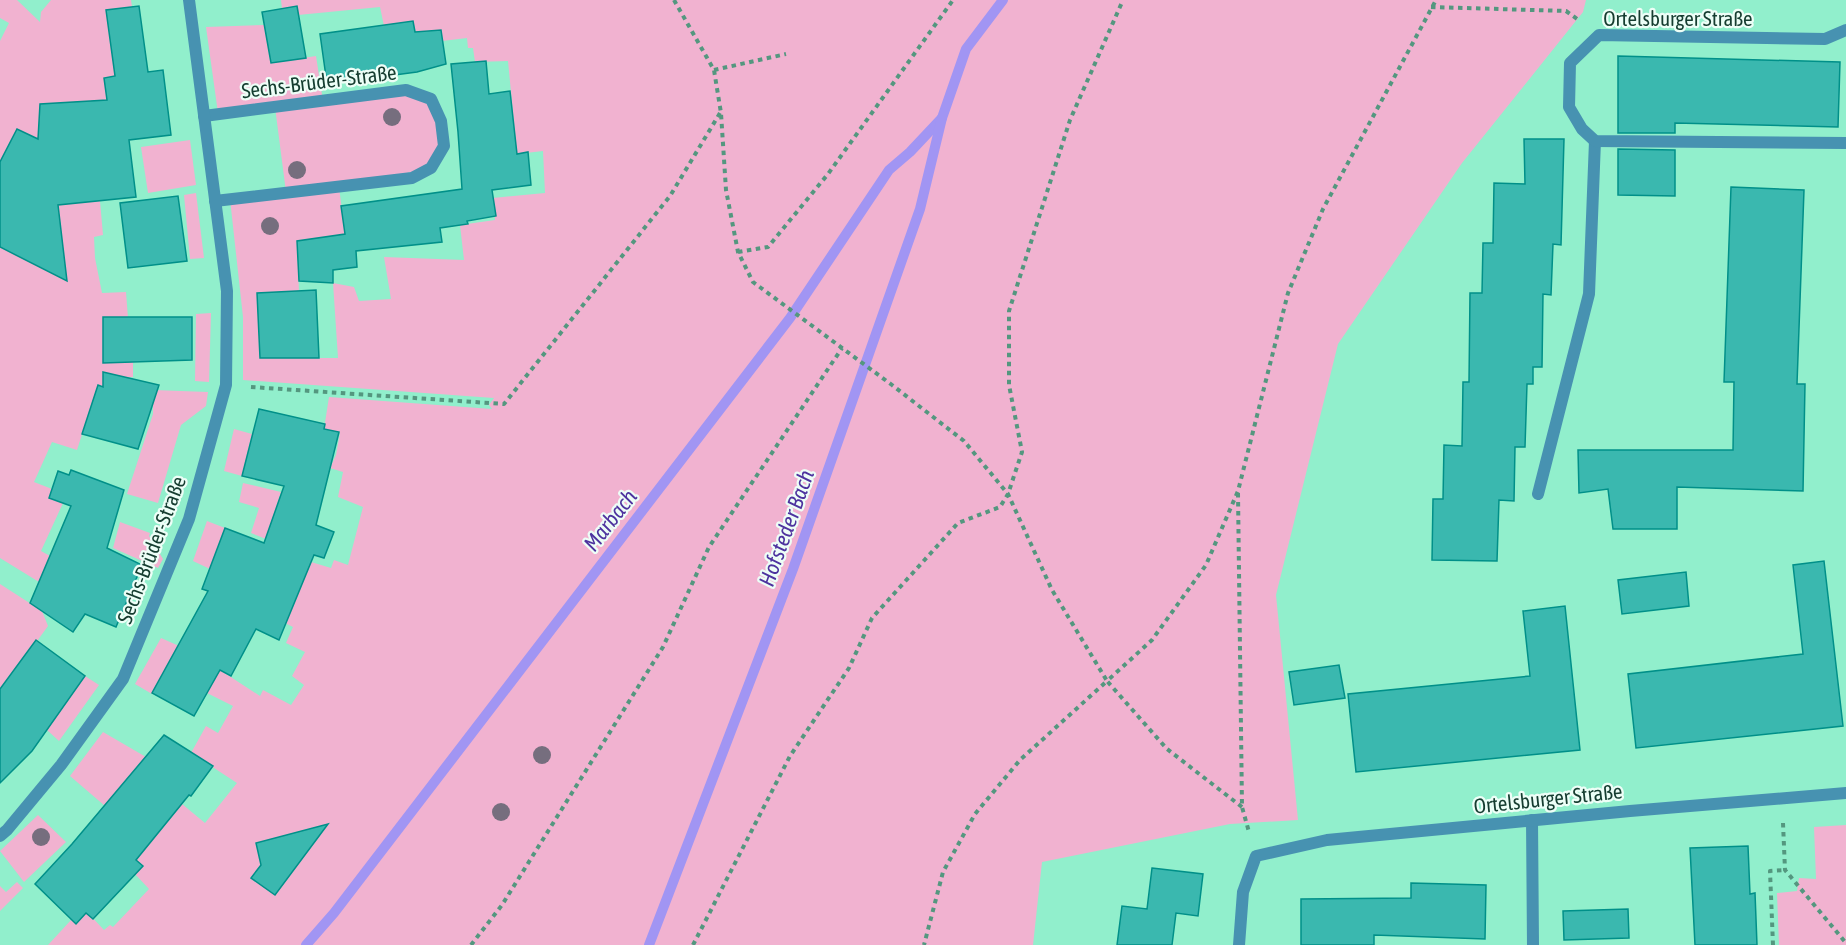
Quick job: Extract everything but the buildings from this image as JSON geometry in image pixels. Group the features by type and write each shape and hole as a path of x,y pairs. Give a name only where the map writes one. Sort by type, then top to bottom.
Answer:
{"street":[{"name":"Sechs-Brüder-Straße","path":"0,836 61,765 123,679 189,519 226,385 226,291 189,0"},
{"name":"Ortelsburger Straße","path":"1594,141 1582,129 1569,106 1570,63 1599,35 1826,39 1846,30"},
{"name":"Sechs-Brüder-Straße","path":"204,116 406,90 431,99 441,121 444,146 431,168 412,178 215,201"},
{"path":"1538,494 1589,294 1594,141 1846,142"},
{"name":"Ortelsburger Straße","path":"1239,945 1243,892 1256,856 1327,840 1846,792"},
{"path":"1533,820 1533,945"}],"path":[{"path":"674,0 714,70 721,113 726,190 738,252 753,282 964,441 1008,494 1052,591 1107,681 1167,749 1242,807 1238,491"},
{"path":"738,252 768,247 828,174 953,0"},
{"path":"693,945 790,756 849,668 872,618 958,523 1000,507 1008,494 1022,452 1009,385 1009,311 1070,120 1123,0"},
{"path":"924,945 943,872 975,814 1020,760 1152,640 1206,565 1238,491 1288,293 1323,209 1436,0"},
{"path":"1431,7 1566,11 1599,35"},
{"path":"714,70 786,54"},
{"path":"226,385 504,404 670,196 721,113"},
{"path":"471,945 502,905 663,647 709,547 842,348"},
{"path":"1782,798 1785,870 1846,943"},
{"path":"1773,945 1770,871 1785,870"}],"shaded area":[{"path":"0,0 17,0 40,22 41,12 51,0 131,0 132,7 116,76 104,78 109,114 84,202 100,201 103,235 94,237 95,258 102,293 126,292 128,318 133,331 133,377 110,378 85,425 77,450 52,442 34,482 52,489 49,498 63,503 41,551 50,556 39,582 0,558 0,41 9,23 0,18"},
{"path":"281,0 1586,0 1583,12 1462,163 1338,344 1276,595 1298,820 1230,824 1042,862 1033,945 48,945 72,919 77,923 87,912 104,930 110,925 113,927 149,889 135,874 143,866 122,848 142,825 156,836 182,804 205,823 237,783 191,753 206,726 218,733 233,706 207,693 220,670 260,696 263,690 291,705 304,685 292,676 305,652 286,643 293,627 283,622 311,562 331,568 334,560 348,565 363,507 338,497 343,472 330,468 336,455 340,433 324,429 329,397 492,409 489,405 494,398 243,380 243,317 230,199 286,192 275,107 218,113 206,27 264,25 271,63 316,56 323,101 406,90 431,99 443,136 431,168 339,187 345,234 297,242 299,291 257,293 261,358 338,358 333,283 354,287 359,301 391,299 384,257 464,260 460,225 495,220 493,198 545,193 543,151 517,154 508,61 475,62 473,48 468,48 467,38 442,41 416,32 413,21 384,26 380,7 298,15 282,9"},
{"path":"190,140 196,185 148,193 141,147"},
{"path":"196,193 204,258 190,259 184,195"},
{"path":"211,313 209,382 195,381 196,314"},
{"path":"153,390 208,392 206,406 181,425 158,503 127,494 153,414"},
{"path":"234,429 252,434 242,476 224,471"},
{"path":"243,483 281,492 266,539 251,533 259,508 239,502"},
{"path":"207,521 225,528 210,569 193,561"},
{"path":"120,522 150,533 149,536 163,559 158,568 113,548"},
{"path":"0,584 42,611 48,626 0,692"},
{"path":"161,638 179,646 152,694 135,684"},
{"path":"85,676 99,685 59,741 47,730"},
{"path":"103,732 146,757 105,806 70,776"},
{"path":"38,815 66,842 24,882 0,851"},
{"path":"1846,825 1846,945 1779,945 1777,893 1797,891 1799,878 1816,879 1814,827"},
{"path":"17,882 23,888 0,911 0,886 6,892"}],"waterway":[{"name":"Hofsteder Bach","path":"649,945 793,569 920,209 942,118 966,49 1003,0"},
{"name":"Marbach","path":"306,945 334,913 790,318 889,170 910,152 942,118"}]}
